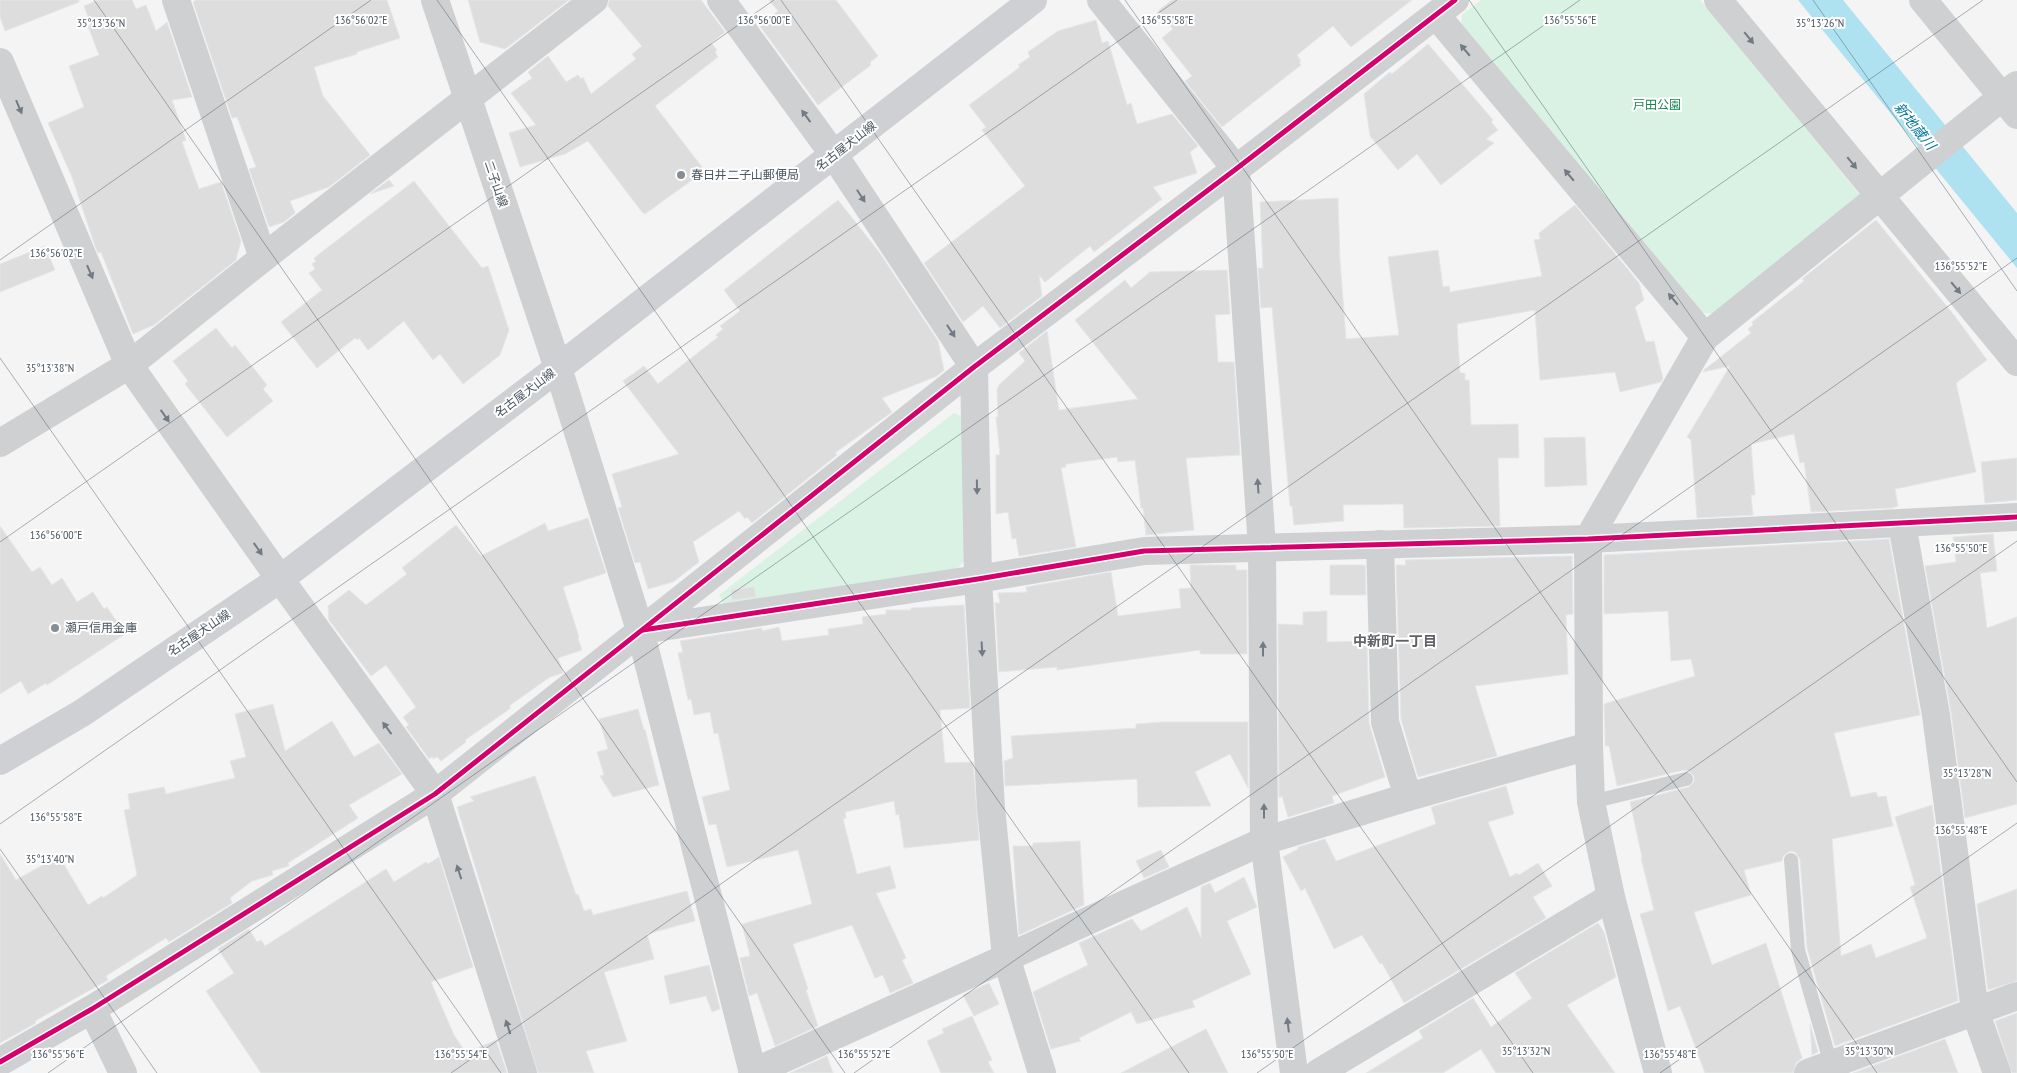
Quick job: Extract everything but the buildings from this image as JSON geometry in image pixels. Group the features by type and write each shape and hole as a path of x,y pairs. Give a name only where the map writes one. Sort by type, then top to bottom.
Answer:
{"main road":[{"name":"名古屋犬山線","path":"0,761 82,713 280,579 558,368 1033,0"}],"street":[{"path":"176,0 263,258"},
{"name":"二子山線","path":"435,0 558,368 640,630 753,1073"},
{"path":"0,443 129,365 594,0"},
{"path":"721,0 834,155 974,367 978,579 991,808 1006,957 1042,1073"},
{"path":"1101,0 1236,169 1262,547 1264,841 1294,1073"},
{"path":"1718,0 1884,191 2017,362"},
{"path":"1658,1073 1611,897 1591,802 1588,746 1588,539 1704,337 1884,191 2007,100 1923,0"},
{"path":"0,1062 92,1009 434,794 974,367 1445,8 1704,337"},
{"path":"0,62 129,365 434,794 523,1073"},
{"path":"640,630 978,579 1144,550 1588,539 2017,517"},
{"path":"1902,524 1936,715 1975,1012 1997,1073"},
{"path":"1380,544 1385,722 1408,797"},
{"path":"753,1073 1264,841 1408,797 1588,746"},
{"path":"1318,1073 1611,897"},
{"path":"1824,1070 2017,996"},
{"path":"92,1009 123,1073"}],"lane":[{"path":"1591,802 1686,779"},
{"path":"1791,860 1798,950 1824,1070"}],"green space":[{"name":"戸田公園","path":"1481,0 1700,0 1860,195 1714,314 1699,312 1461,27 1462,15"},
{"path":"954,413 965,418 966,559 957,569 725,606 719,595"}],"water":[{"name":"新地蔵川","path":"1798,0 1843,0 2017,213 2017,268"}],"cycle path":[{"path":"0,1062 92,1009 435,794 974,367 1236,169 1455,0"},
{"path":"643,630 978,579 1144,551 1588,539 2017,517"}],"place":[{"name":"春日井二子山郵便局","path":"681,175"},
{"name":"瀬戸信用金庫","path":"55,628"}],"district":[{"name":"中新町一丁目","path":"1395,641"}]}
